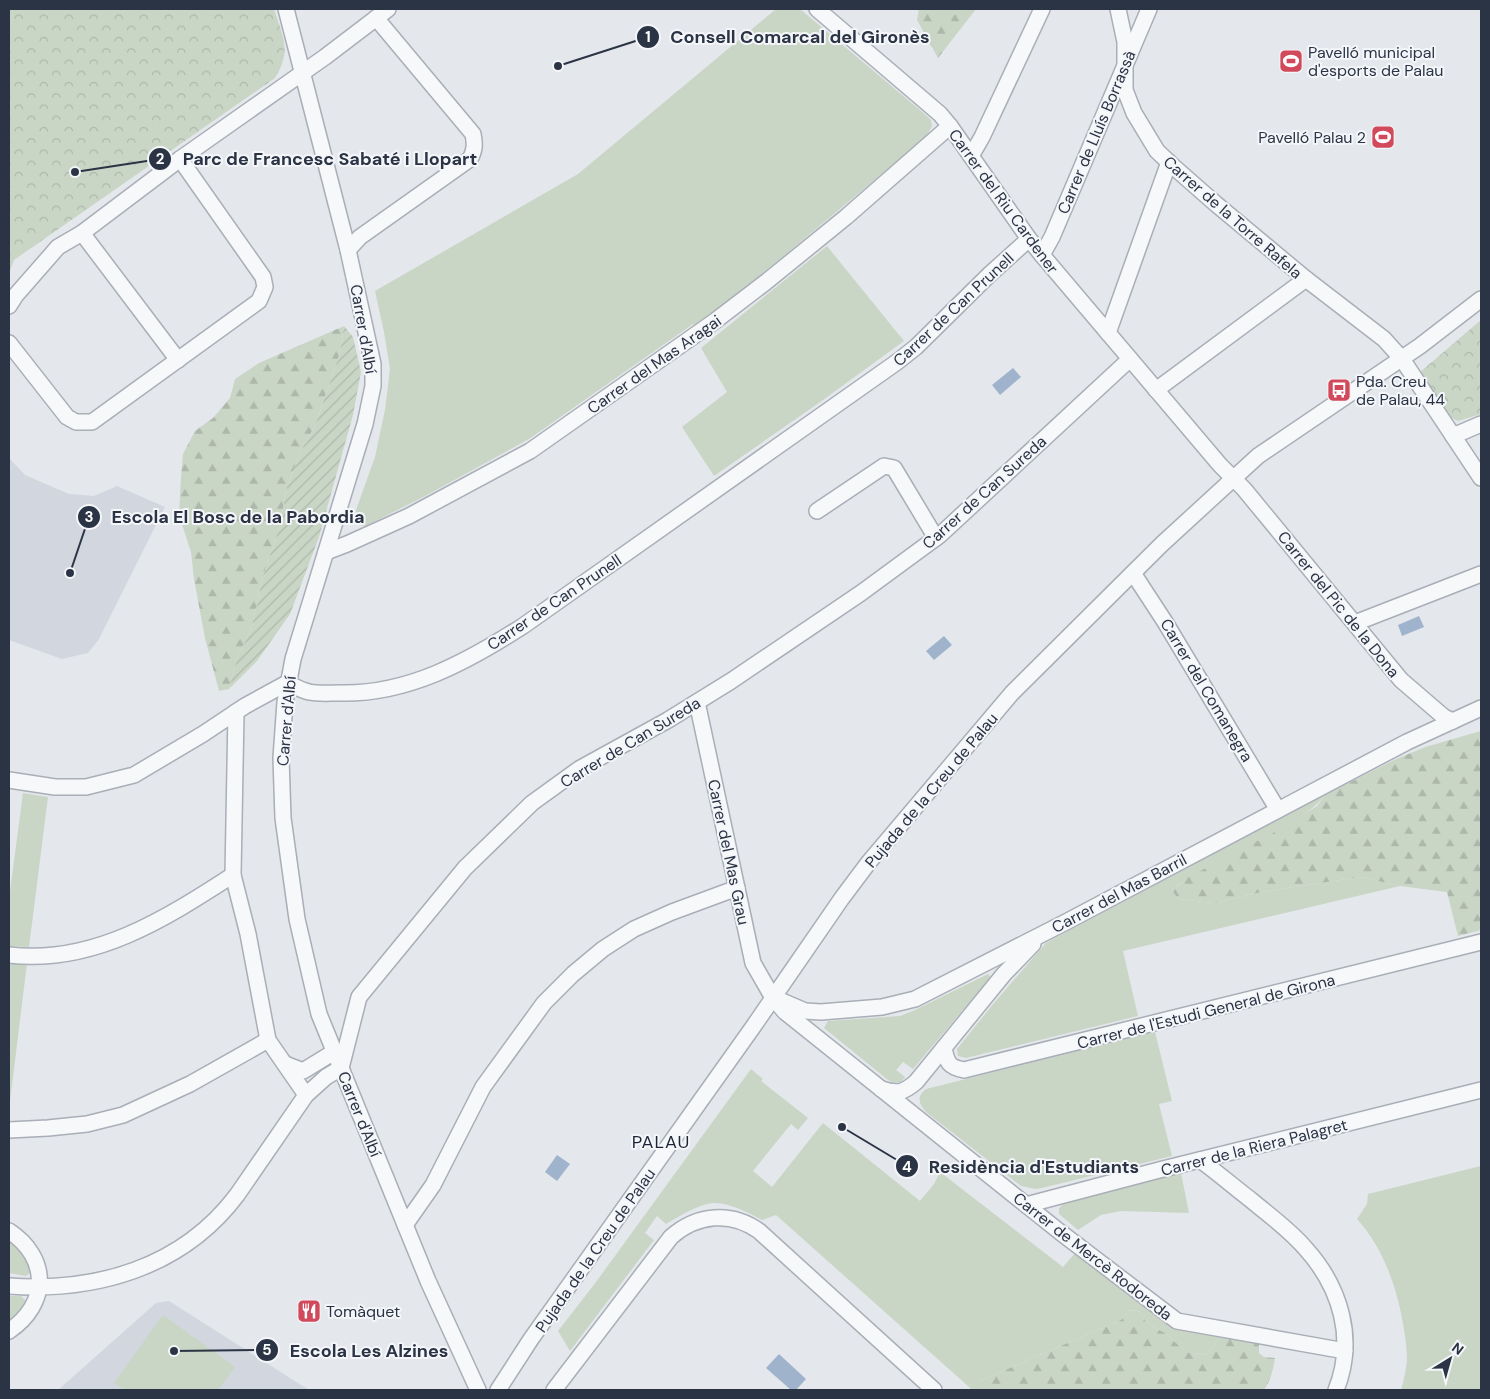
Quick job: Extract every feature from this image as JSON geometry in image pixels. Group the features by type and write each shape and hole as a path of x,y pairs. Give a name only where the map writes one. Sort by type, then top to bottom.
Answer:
{"street":[{"name":"Carrer d'Albí","path":"286,9 348,250 373,364 373,386 365,424 293,659 288,683 281,758 282,818 297,919 319,1014 428,1281 478,1390"},
{"name":"Carrer del Riu Cardener","path":"817,9 940,114 1042,256 1233,478"},
{"path":"971,156 982,137 1042,9"},
{"name":"Carrer de la Torre Rafela","path":"1118,9 1124,42 1125,90 1134,112 1157,150 1168,162 1306,279 1384,339 1402,360 1481,478"},
{"name":"Carrer de Lluís Borrassà","path":"1042,256 1052,237 1149,9"},
{"path":"9,306 58,246 82,233 180,159 324,58 382,13 473,134 474,152 470,159 360,237 348,250"},
{"name":"Carrer del Mas Aragai","path":"326,552 409,516 530,451 715,321 766,282 846,217 950,126"},
{"path":"9,343 67,417 76,422 92,422 258,301 264,287 264,277 180,159"},
{"path":"1108,334 1168,162"},
{"path":"82,233 178,360"},
{"name":"Carrer de Can Prunell","path":"288,683 308,692 360,694 382,691 403,686 448,669 499,641 578,588 897,362 1029,239"},
{"path":"1156,390 1306,279"},
{"name":"Pujada de la Creu de Palau","path":"498,1390 531,1340 869,862 1012,693 1133,573 1258,456 1402,360 1481,299"},
{"name":"Carrer de Can Sureda","path":"342,1068 359,997 437,901 483,849 532,804 579,768 731,681 853,598 936,538 1130,360"},
{"path":"1453,436 1481,424"},
{"path":"816,511 884,466 894,468 936,538"},
{"name":"Carrer del Pic de la Dona","path":"1233,478 1401,680 1444,717 1453,721"},
{"name":"Carrer del Comanegra","path":"1133,573 1165,622 1278,810"},
{"path":"1355,623 1481,574"},
{"path":"9,780 55,787 86,787 134,775 236,712 288,683"},
{"name":"Carrer del Mas Grau","path":"697,702 753,963 773,998"},
{"name":"Carrer del Mas Barril","path":"773,998 805,1011 821,1012 882,1007 915,999 1040,936 1407,742 1481,708"},
{"path":"236,712 233,875 248,934 268,1040 306,1095"},
{"path":"9,955 33,958 61,954 89,949 121,939 166,917 233,875"},
{"path":"405,1225 433,1185 483,1087 544,1002 603,949 634,930 672,912 737,888"},
{"path":"880,1088 901,1092 907,1090 916,1082 998,981 1040,936"},
{"name":"Carrer de l'Estudi General de Girona","path":"944,1048 946,1060 953,1068 964,1070 1481,942"},
{"path":"992,960 999,974 998,981"},
{"name":"Carrer de Mercè Rodoreda","path":"773,998 785,1012 921,1123 1060,1232 1178,1321 1345,1351"},
{"path":"9,1130 77,1125 123,1115 190,1084 268,1040"},
{"path":"285,1064 302,1071 334,1052"},
{"path":"9,1286 40,1286 91,1282 141,1269 187,1245 226,1210 306,1095 326,1077 342,1068"},
{"path":"916,1082 912,1104 921,1123"},
{"name":"Carrer de la Riera Palagret","path":"1026,1205 1481,1090"},
{"path":"1200,1160 1292,1234 1311,1255 1326,1278 1338,1303 1346,1339 1345,1358 1336,1390"},
{"path":"554,1390 667,1241 680,1229 691,1223 714,1217 738,1220 759,1231 934,1390"},
{"path":"9,1232 22,1242 35,1260 40,1286 36,1301 31,1310 9,1331"}],"shaded area":[{"path":"9,458 25,475 69,494 94,496 117,486 165,507 99,639 88,653 62,659 9,640"},
{"path":"169,1301 309,1390 58,1390 156,1303"}],"green space":[{"path":"9,9 274,9 283,36 285,52 275,78 14,260 9,274"},
{"path":"776,9 800,9 927,116 931,120 932,126 926,137 696,327 693,324 529,439 368,525 363,526 356,523 356,510 375,457 385,410 390,369 375,291 578,174"},
{"path":"919,9 976,9 938,58 917,20"},
{"path":"827,246 904,341 714,476 682,427 727,392 701,348"},
{"path":"1481,320 1481,414 1458,421 1450,417 1419,373"},
{"path":"344,326 340,353 315,426 303,447 287,486 280,525 263,576 251,630 237,658 229,689 219,691 205,638 191,552 179,515 183,454 195,431 213,418 230,398 235,379 259,363"},
{"path":"344,326 353,337 361,372 353,415 319,537 290,614 257,661 229,689 237,658 251,630 263,576 280,525 287,486 303,447 315,426 340,353"},
{"path":"1481,731 1481,930 1458,936 1447,892 1400,886 1360,877 1262,892 1214,903 1178,899 1172,890 1187,878 1286,826 1317,806 1325,795 1394,760 1425,747"},
{"path":"23,793 48,797 29,947 9,946 9,899"},
{"path":"1325,795 1316,805 1290,824 1182,882 1172,890 1178,899 1214,903 1262,892 1360,877 1400,886 1123,951 1138,1016 966,1058 958,1056 957,1049 1046,943"},
{"path":"9,962 27,963 9,1110"},
{"path":"988,974 990,976 989,979 913,1069 903,1062 896,1070 905,1077 901,1082 888,1080 824,1028 828,1021 900,1016"},
{"path":"1155,1032 1172,1101 1159,1104 1172,1156 1035,1189 1021,1186 926,1112 920,1103 921,1094 926,1089"},
{"path":"751,1069 763,1079 761,1081 808,1118 798,1130 791,1124 753,1171 772,1187 823,1123 920,1201 934,1184 940,1172 1063,1267 1076,1252 1175,1328 1220,1337 1206,1355 1186,1352 1165,1333 1148,1324 1138,1311 1130,1310 1121,1320 968,1386 776,1215 762,1220 732,1206 713,1203 695,1208 666,1224 657,1216 645,1233 654,1240 570,1351 558,1331 596,1282"},
{"path":"1481,1166 1481,1390 1401,1390 1407,1357 1399,1304 1390,1274 1383,1259 1367,1231 1357,1219 1367,1204 1368,1194"},
{"path":"1181,1173 1189,1213 1121,1211 1101,1215 1078,1230 1059,1214 1059,1208 1067,1201"},
{"path":"9,1239 31,1261 31,1272 26,1276 9,1273"},
{"path":"9,1296 21,1296 26,1301 25,1310 9,1324"},
{"path":"1130,1310 1138,1311 1148,1324 1165,1333 1186,1352 1206,1355 1220,1337 1259,1344 1259,1353 1264,1357 1275,1358 1271,1375 1264,1390 972,1390 968,1386 1121,1320"},
{"path":"163,1315 235,1367 218,1390 124,1390 114,1383"}],"water":[{"path":"1013,368 1021,377 1000,395 992,385"},
{"path":"1419,616 1424,627 1402,636 1398,625"},
{"path":"944,636 952,645 934,660 926,651"},
{"path":"557,1155 570,1164 557,1181 545,1172"},
{"path":"779,1354 806,1379 796,1390 791,1390 766,1368"}],"place":[{"name":"Pavelló municipal d'esports de Palau","path":"1291,61"},
{"name":"Consell Comarcal del Gironès","path":"558,66"},
{"name":"Pavelló Palau 2","path":"1383,137"},
{"name":"Parc de Francesc Sabaté i Llopart","path":"75,172"},
{"name":"Pda. Creu de Palau, 44","path":"1339,390"},
{"name":"Escola El Bosc de la Pabordia","path":"70,573"},
{"name":"Residència d'Estudiants","path":"842,1127"},
{"name":"Tomàquet","path":"309,1311"},
{"name":"Escola Les Alzines","path":"174,1351"}],"district":[{"name":"PALAU","path":"661,1142"}]}
